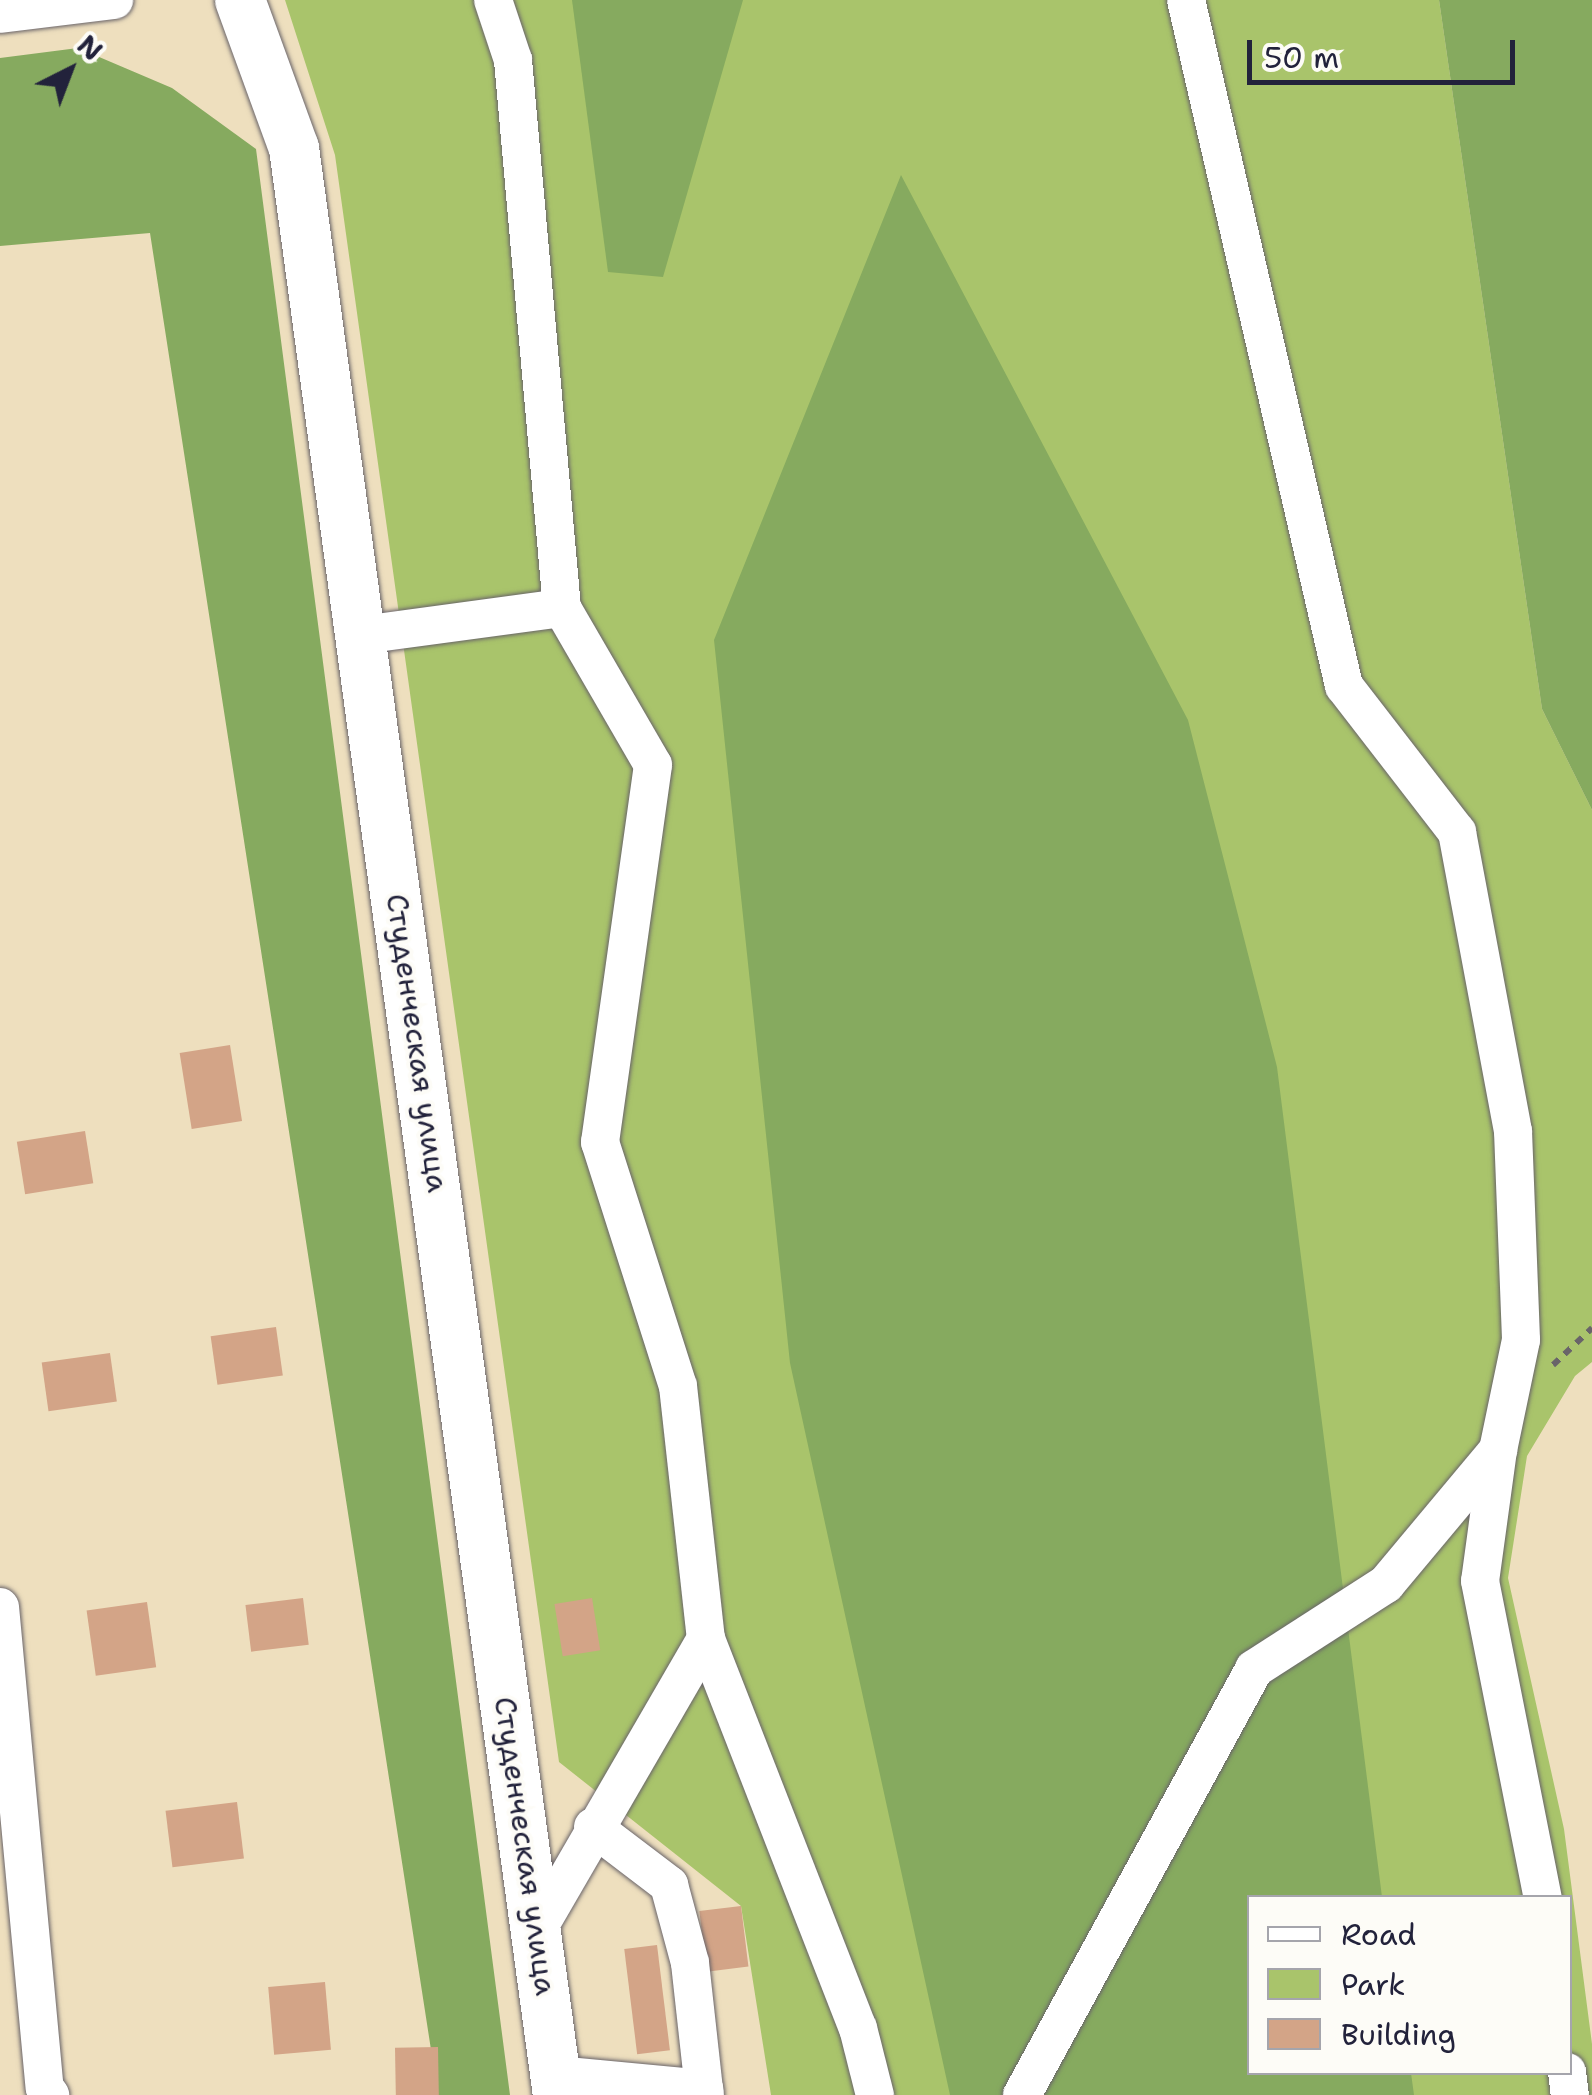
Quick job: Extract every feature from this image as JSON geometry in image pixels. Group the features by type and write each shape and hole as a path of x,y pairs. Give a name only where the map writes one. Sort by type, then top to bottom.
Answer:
{"main road":[{"name":"Студенческая улица","path":"240,0 294,148 557,2085"}],"street":[{"path":"0,14 114,0"},
{"path":"493,0 513,60 562,608 652,765 600,1142 678,1386 706,1638 858,2028 875,2095"},
{"path":"1186,0 1344,686 1456,832 1513,1130 1521,1340 1498,1450 1480,1582 1542,1895"},
{"path":"362,635 562,608"},
{"path":"1022,2095 1254,1669 1386,1584 1498,1450"},
{"path":"0,1608 45,2088 50,2095"},
{"path":"536,1932 593,1827 706,1638"},
{"path":"557,2085 704,2092 690,1963 669,1885 593,1827"}],"green space":[{"path":"285,0 1439,0 1542,709 1592,810 1592,1362 1575,1376 1527,1456 1508,1578 1564,1829 1592,2044 1592,2095 771,2095 741,1906 559,1762 335,155"},
{"path":"572,0 743,0 663,277 608,272"},
{"path":"1439,0 1592,0 1592,810 1542,709"},
{"path":"78,48 172,88 256,149 510,2095 438,2095 150,233 0,246 0,58"},
{"path":"901,175 1188,720 1277,1067 1382,1895 1247,1895 1247,2075 1411,2075 1414,2095 950,2095 790,1363 714,640"}],"building":[{"path":"230,1045 242,1121 192,1129 180,1053"},
{"path":"85,1131 93,1183 25,1194 17,1142"},
{"path":"276,1327 283,1376 217,1385 211,1336"},
{"path":"110,1353 117,1402 48,1411 42,1363"},
{"path":"303,1598 309,1645 251,1652 245,1605"},
{"path":"592,1598 600,1650 563,1656 554,1604"},
{"path":"147,1602 156,1667 96,1676 87,1610"},
{"path":"237,1802 244,1859 172,1867 166,1811"},
{"path":"741,1906 748,1967 707,1972 699,1911"},
{"path":"657,1945 670,2050 637,2054 624,1949"},
{"path":"325,1982 331,2050 274,2055 268,1987"},
{"path":"438,2047 439,2095 396,2095 395,2048"}]}
